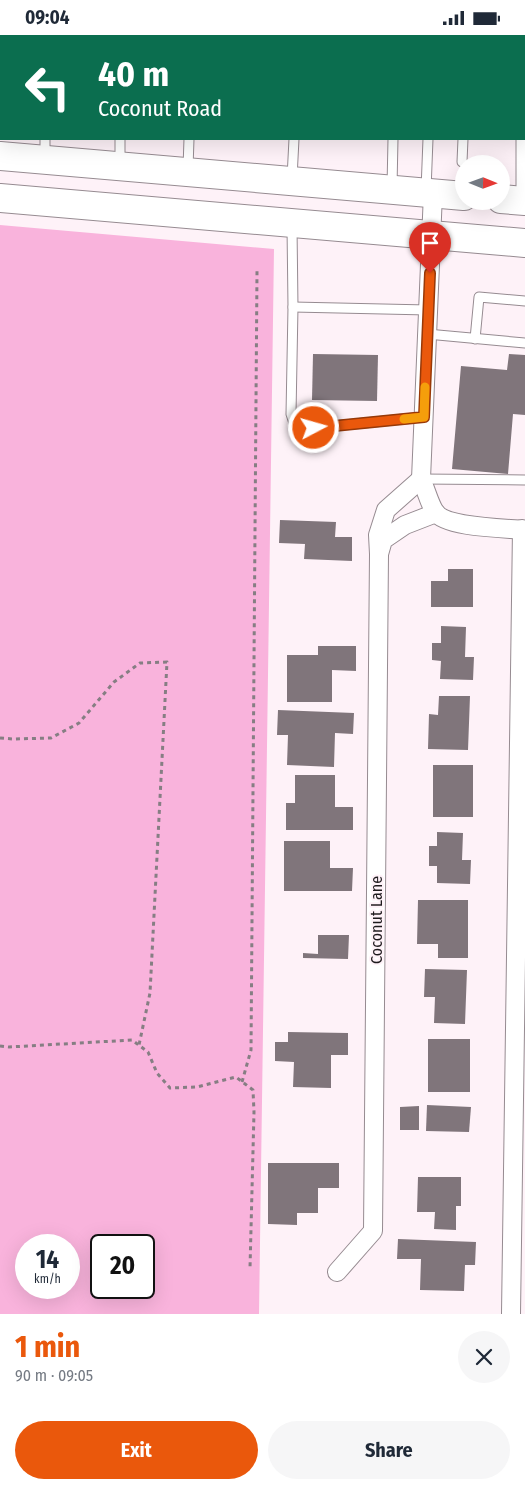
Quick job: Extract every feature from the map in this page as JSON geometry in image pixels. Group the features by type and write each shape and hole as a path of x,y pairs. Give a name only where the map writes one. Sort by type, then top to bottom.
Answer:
{"main road":[{"path":"3,157 45,149 120,166 455,195"},
{"path":"0,198 525,243"}],"street":[{"path":"429,193 431,235 422,479 436,513 447,520 460,524 524,530 519,1187 512,1314"},
{"name":"Coconut Lane","path":"337,1273 373,1231 378,535 386,510 422,479"},
{"path":"379,554 383,540 405,525 436,513"}],"lane":[{"path":"120,140 120,166"},
{"path":"188,172 189,140"},
{"path":"292,181 294,140"},
{"path":"392,190 393,140"},
{"path":"428,140 429,193"},
{"path":"462,155 463,140"},
{"path":"516,201 522,140"},
{"path":"292,223 291,414 294,423 314,428 424,417"},
{"path":"475,339 479,297 525,301"},
{"path":"293,307 428,310"},
{"path":"427,335 525,343"},
{"path":"422,479 525,480"}],"path":[{"path":"242,1082 251,1050 257,271"},
{"path":"0,738 51,738 79,723 114,681 140,663 168,662 150,993 139,1045"},
{"path":"0,1046 132,1040 148,1052 157,1073 170,1088 197,1087 236,1077 252,1090 254,1112 250,1268"}],"shaded area":[{"path":"0,225 274,249 259,1314 0,1314"}],"building":[{"path":"313,354 378,355 377,401 312,400"},
{"path":"509,354 525,355 525,415 513,414 508,474 452,469 461,366 507,370"},
{"path":"280,520 336,522 335,537 352,537 352,561 304,559 305,544 279,543"},
{"path":"448,569 473,569 473,607 431,607 431,581 448,581"},
{"path":"441,626 466,627 465,657 474,657 473,680 440,679 441,661 432,660 432,643 441,643"},
{"path":"318,646 356,646 356,671 332,670 332,702 287,702 287,655 318,655"},
{"path":"439,696 470,696 468,750 428,749 429,714 438,715"},
{"path":"278,710 354,713 353,734 335,733 334,767 287,765 288,735 277,735"},
{"path":"433,765 473,765 473,817 433,817"},
{"path":"295,775 335,775 335,807 353,807 353,830 286,830 286,803 295,803"},
{"path":"437,832 463,833 462,860 471,860 470,884 437,883 437,866 429,866 429,846 437,846"},
{"path":"284,841 330,841 330,868 353,868 352,891 284,891"},
{"path":"418,900 468,900 468,958 438,958 438,944 417,944"},
{"path":"318,935 349,935 348,959 303,958 303,953 318,954"},
{"path":"425,969 467,970 465,1024 434,1023 435,997 424,997"},
{"path":"288,1032 348,1033 348,1055 331,1055 331,1088 293,1087 294,1062 275,1061 275,1042 288,1042"},
{"path":"428,1039 470,1039 470,1092 428,1092"},
{"path":"427,1105 471,1107 469,1132 426,1131"},
{"path":"419,1106 419,1130 400,1130 400,1107"},
{"path":"268,1163 339,1163 339,1188 318,1188 318,1213 297,1213 297,1225 268,1224"},
{"path":"418,1177 461,1177 461,1206 456,1206 456,1230 434,1229 435,1212 417,1212"},
{"path":"398,1239 476,1242 475,1265 465,1265 464,1291 420,1290 421,1259 397,1259"}],"slow traffic":[{"path":"404,419 424,417 425,387"}],"route":[{"path":"314,428 424,417 430,273"}]}
